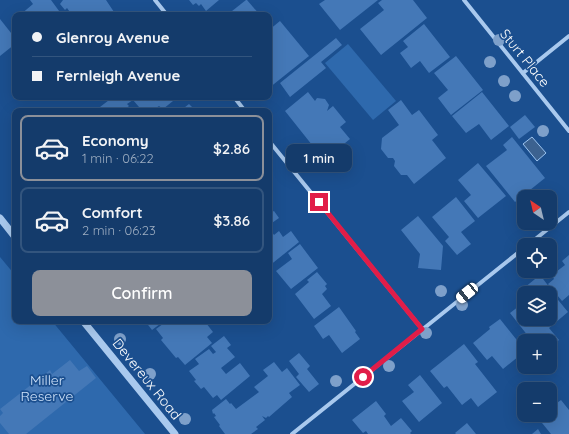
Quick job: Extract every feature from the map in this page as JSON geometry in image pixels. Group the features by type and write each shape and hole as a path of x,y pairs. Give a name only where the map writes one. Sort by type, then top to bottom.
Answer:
{"street":[{"path":"155,0 165,12"},
{"name":"Sturt Place","path":"464,0 569,131"},
{"path":"523,73 569,36"},
{"path":"236,100 243,108"},
{"path":"272,145 422,329"},
{"path":"537,238 569,212"},
{"path":"0,218 12,233"},
{"path":"292,434 517,254"},
{"name":"Devereux Road","path":"85,324 175,434"}],"green space":[{"path":"348,44 396,101 373,120 325,63"},
{"name":"Miller Reserve","path":"0,257 12,271 12,324 54,324 145,434 0,434"}],"shaded area":[{"path":"532,137 546,153 537,161 523,144"}],"building":[{"path":"30,0 51,0 60,12 24,12 33,4"},
{"path":"63,0 106,0 114,12 70,12 67,8 65,10 60,4"},
{"path":"189,0 219,0 206,11 201,4 199,6 196,3 193,5"},
{"path":"247,0 257,12 231,12"},
{"path":"325,0 378,0 340,30 319,4"},
{"path":"382,0 413,0 427,18 381,55 360,29 384,10 378,3"},
{"path":"0,19 12,34 12,46 0,56"},
{"path":"280,21 309,56 272,86 272,28"},
{"path":"424,24 450,57 429,73 420,61 411,68 400,53 408,47 403,41"},
{"path":"336,38 342,45 321,62 326,68 290,97 280,83"},
{"path":"456,56 483,90 451,115 438,98 448,90 434,73"},
{"path":"308,92 315,101 317,98 325,99 329,105 327,111 333,106 346,122 340,127 350,139 324,160 285,111"},
{"path":"482,92 509,126 491,140 479,124 466,133 452,116"},
{"path":"109,100 133,100 127,104 129,106 127,108 100,107"},
{"path":"133,100 173,101 164,108 159,106 156,108 138,108 139,107"},
{"path":"401,100 412,115 419,110 438,135 432,140 446,158 414,184 407,175 401,175 394,166 395,161 393,158 388,158 381,149 382,138 399,125 388,110"},
{"path":"189,104 193,108 184,108"},
{"path":"525,115 535,127 519,139 510,127"},
{"path":"512,137 545,178 530,190 517,190 517,200 515,202 486,166 507,150 503,145"},
{"path":"478,163 506,196 478,218 464,201 471,195 458,180"},
{"path":"456,197 475,221 461,232 471,244 457,255 445,241 449,237 432,217"},
{"path":"274,211 279,218 272,223 272,212"},
{"path":"418,216 443,246 441,270 418,268 420,254 401,230"},
{"path":"279,231 283,237 291,231 299,242 272,264 272,232 274,235"},
{"path":"300,244 318,268 291,289 276,271 292,259 288,253"},
{"path":"569,255 569,295 562,301 557,295 557,286 550,286 548,284 554,278 557,278 557,271 565,265 562,261"},
{"path":"317,272 327,284 325,286 327,289 322,294 331,306 314,319 295,294 309,282 307,280"},
{"path":"536,278 542,278 548,286 526,286"},
{"path":"557,299 568,312 557,321"},
{"path":"339,307 360,339 342,353 329,335 323,339 314,326"},
{"path":"517,308 517,322 510,313"},
{"path":"500,319 517,340 517,358 503,369 492,356 487,360 473,343 490,329 489,327"},
{"path":"147,324 160,324 152,330"},
{"path":"163,324 207,324 213,332 207,337 212,343 185,365 178,357 176,358 161,340 163,338 156,329"},
{"path":"520,326 551,326 549,328 554,334 526,334"},
{"path":"224,336 231,345 227,348 235,357 221,368 226,374 240,363 250,376 221,400 217,395 213,398 204,387 201,389 194,381 196,380 189,371 199,364 195,359 209,349 213,354 216,352 211,346"},
{"path":"464,344 478,362 475,364 497,392 478,407 471,398 462,405 447,386 444,388 430,371"},
{"path":"299,353 310,366 307,369 319,384 309,392 296,377 299,374 289,361"},
{"path":"70,360 79,371 87,366 96,378 26,434 9,434 0,423 0,416 3,413 0,409 50,370 52,374"},
{"path":"274,362 282,372 287,368 300,385 289,393 292,397 269,417 268,416 266,418 262,416 265,420 256,427 258,429 251,434 225,434 214,417 216,416 214,413 213,414 212,410 226,399 236,409 259,392 254,387 268,376 263,370"},
{"path":"420,375 442,403 419,422 402,401 414,392 408,385"},
{"path":"561,400 569,410 569,434 551,434 541,422 557,422 557,403"},
{"path":"376,401 386,414 384,416 391,426 401,418 412,431 410,433 411,434 368,434 366,431 363,433 352,420"},
{"path":"467,423 476,434 455,433"},
{"path":"538,429 541,434 532,434"}],"route":[{"path":"319,202 422,329 363,377"}]}
